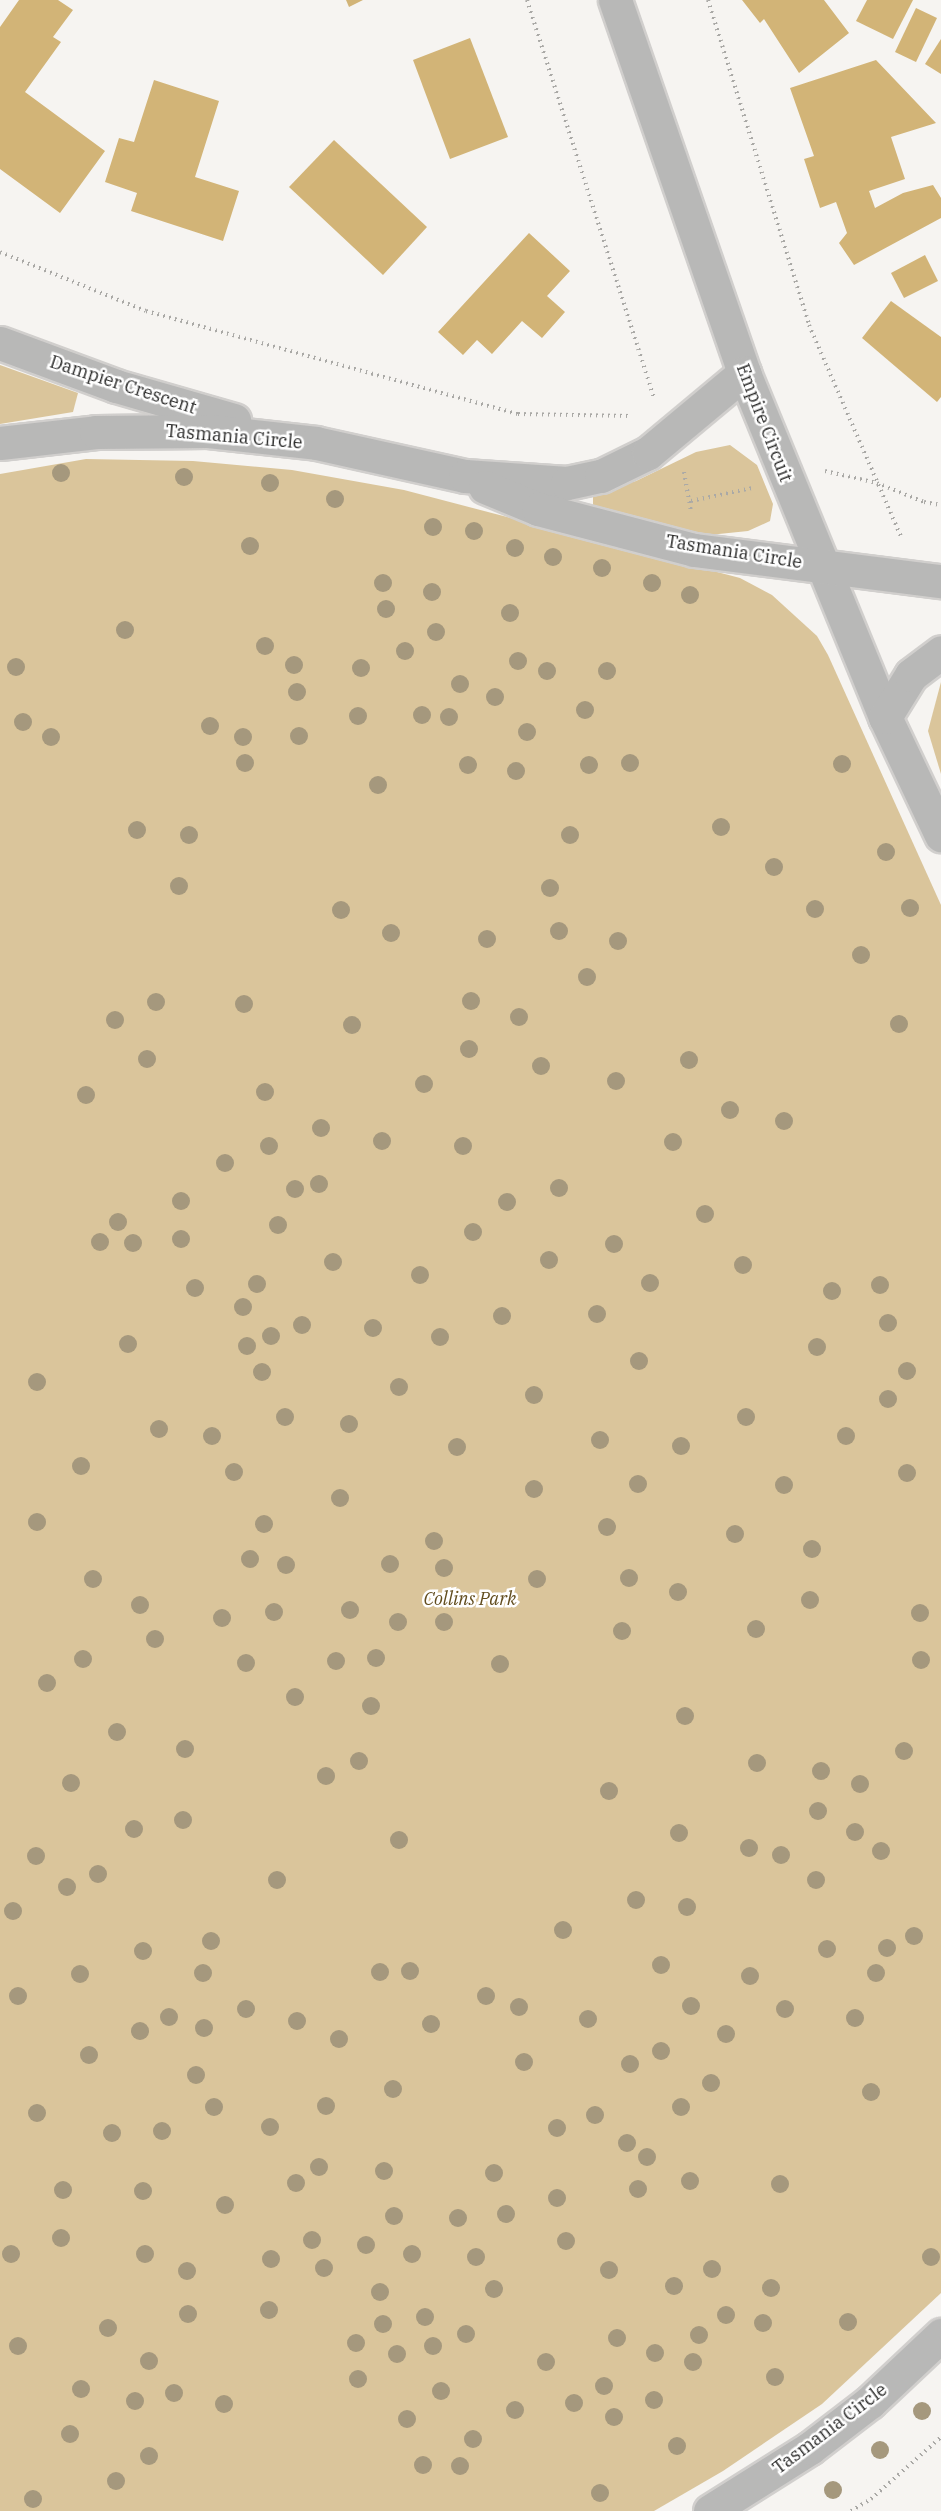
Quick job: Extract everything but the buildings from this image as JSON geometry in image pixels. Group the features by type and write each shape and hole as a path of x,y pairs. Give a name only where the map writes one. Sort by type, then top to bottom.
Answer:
{"street":[{"name":"Empire Circuit","path":"615,0 744,374 885,717 941,835"},
{"name":"Dampier Crescent","path":"0,343 116,386 316,443"},
{"name":"Tasmania Circle","path":"0,443 150,430 208,431 316,443 465,476 544,483 585,481 625,466 663,428 744,374"},
{"name":"Tasmania Circle","path":"465,476 516,502 694,550 930,580"},
{"path":"885,717 911,675 941,652"},
{"name":"Tasmania Circle","path":"710,2511 810,2448 870,2402 941,2335"}],"path":[{"path":"526,0 663,428 680,457 691,501 694,550"},
{"path":"708,0 809,325 930,580"},
{"path":"0,252 146,311 519,414 596,418 663,428"},
{"path":"851,2511 871,2499 941,2437"}],"green space":[{"path":"0,365 78,393 73,412 0,424"},
{"path":"730,445 757,465 773,504 770,521 748,531 709,535 684,533 593,509 593,493 636,481 696,452"},
{"name":"Collins Park","path":"86,459 193,461 292,470 404,490 740,578 772,595 817,636 828,655 941,905 941,2293 822,2404 723,2471 654,2511 0,2511 0,474"},
{"path":"941,682 941,774 928,731"}]}
